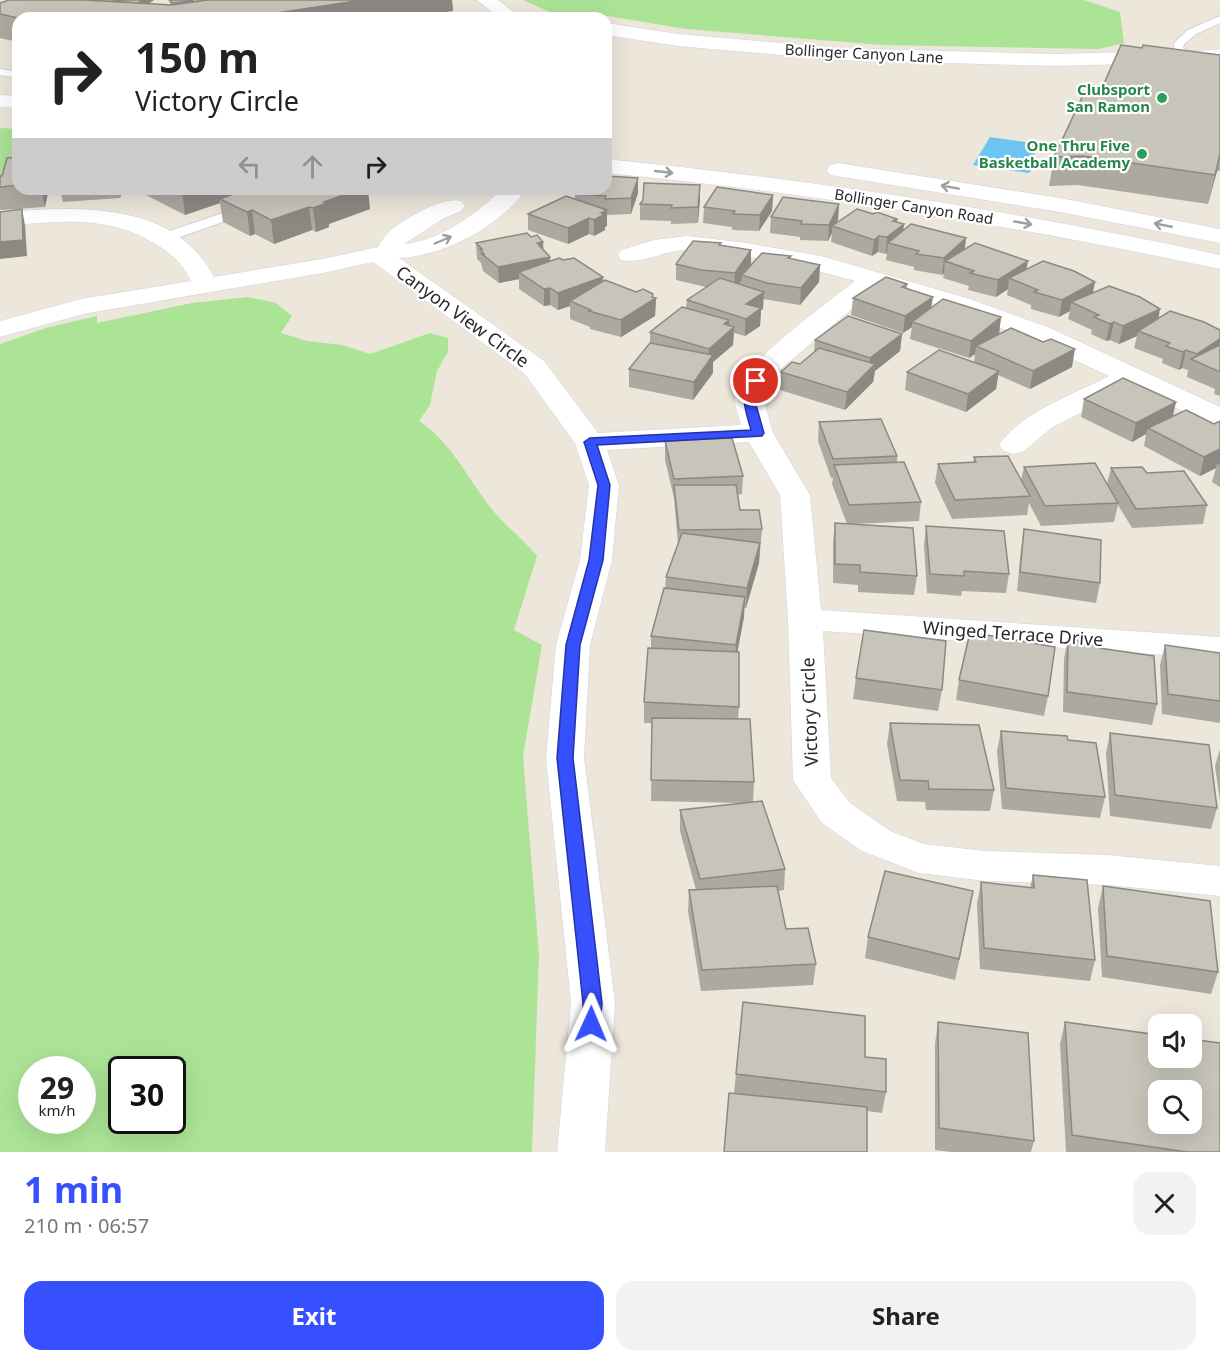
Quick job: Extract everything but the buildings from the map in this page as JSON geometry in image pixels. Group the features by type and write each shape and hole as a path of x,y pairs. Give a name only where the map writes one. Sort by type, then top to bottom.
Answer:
{"street":[{"path":"486,0 503,12"},
{"name":"Bollinger Canyon Lane","path":"612,29 678,40 838,54 1057,60 1124,58 1147,62 1220,46"},
{"name":"Bollinger Canyon Lane","path":"1186,53 1220,55"},
{"path":"612,146 642,149"},
{"name":"Bollinger Canyon Road","path":"612,167 772,184 912,204 1044,226 1220,262"},
{"name":"Bollinger Canyon Road","path":"812,167 929,183 1060,205 1220,236"},
{"name":"Canyon View Circle","path":"0,329 81,307 328,265 381,253 419,250 449,238 494,211 509,195"},
{"name":"Canyon View Circle","path":"381,253 397,237 456,199"},
{"path":"0,219 85,214 112,216 135,223 163,238 192,260 206,285"},
{"path":"630,255 663,245 687,243 812,261 874,278 958,303 1041,334 1220,418"},
{"name":"Canyon View Circle","path":"381,253 534,367 590,442 604,485 596,560 573,645 565,758 592,1003 581,1152"},
{"name":"Victory Circle","path":"874,278 767,366 756,381 748,398 758,433 795,495 805,618 812,780 836,813 876,841 919,858 984,866 1108,870 1220,880"},
{"path":"1014,445 1041,422 1130,377"},
{"path":"590,442 758,433"},
{"name":"Winged Terrace Drive","path":"805,618 1220,648"}],"lane":[{"path":"1186,53 1179,43 1192,32 1220,20"},
{"path":"163,238 262,204"}],"green space":[{"path":"523,0 1084,0 1120,12 1124,43 1099,49 882,45 686,29 612,17 612,12 550,12"},
{"path":"0,128 12,129 12,174 0,175"},
{"path":"248,297 276,303 292,316 281,333 307,341 342,345 370,354 430,333 448,338 448,352 437,371 430,405 419,421 451,451 495,513 537,556 514,630 542,645 523,756 539,955 532,1152 0,1152 0,344 49,327 97,316 97,323 192,303"}],"water":[{"path":"990,137 1040,144 1027,168 1031,170 1029,173 973,165"}],"place":[{"name":"Clubsport San Ramon","path":"1162,98"},
{"name":"One Thru Five Basketball Academy","path":"1142,154"}],"route":[{"path":"591,1024 592,1003 565,758 573,645 596,560 604,485 590,442 758,433 748,398 756,381"}]}
